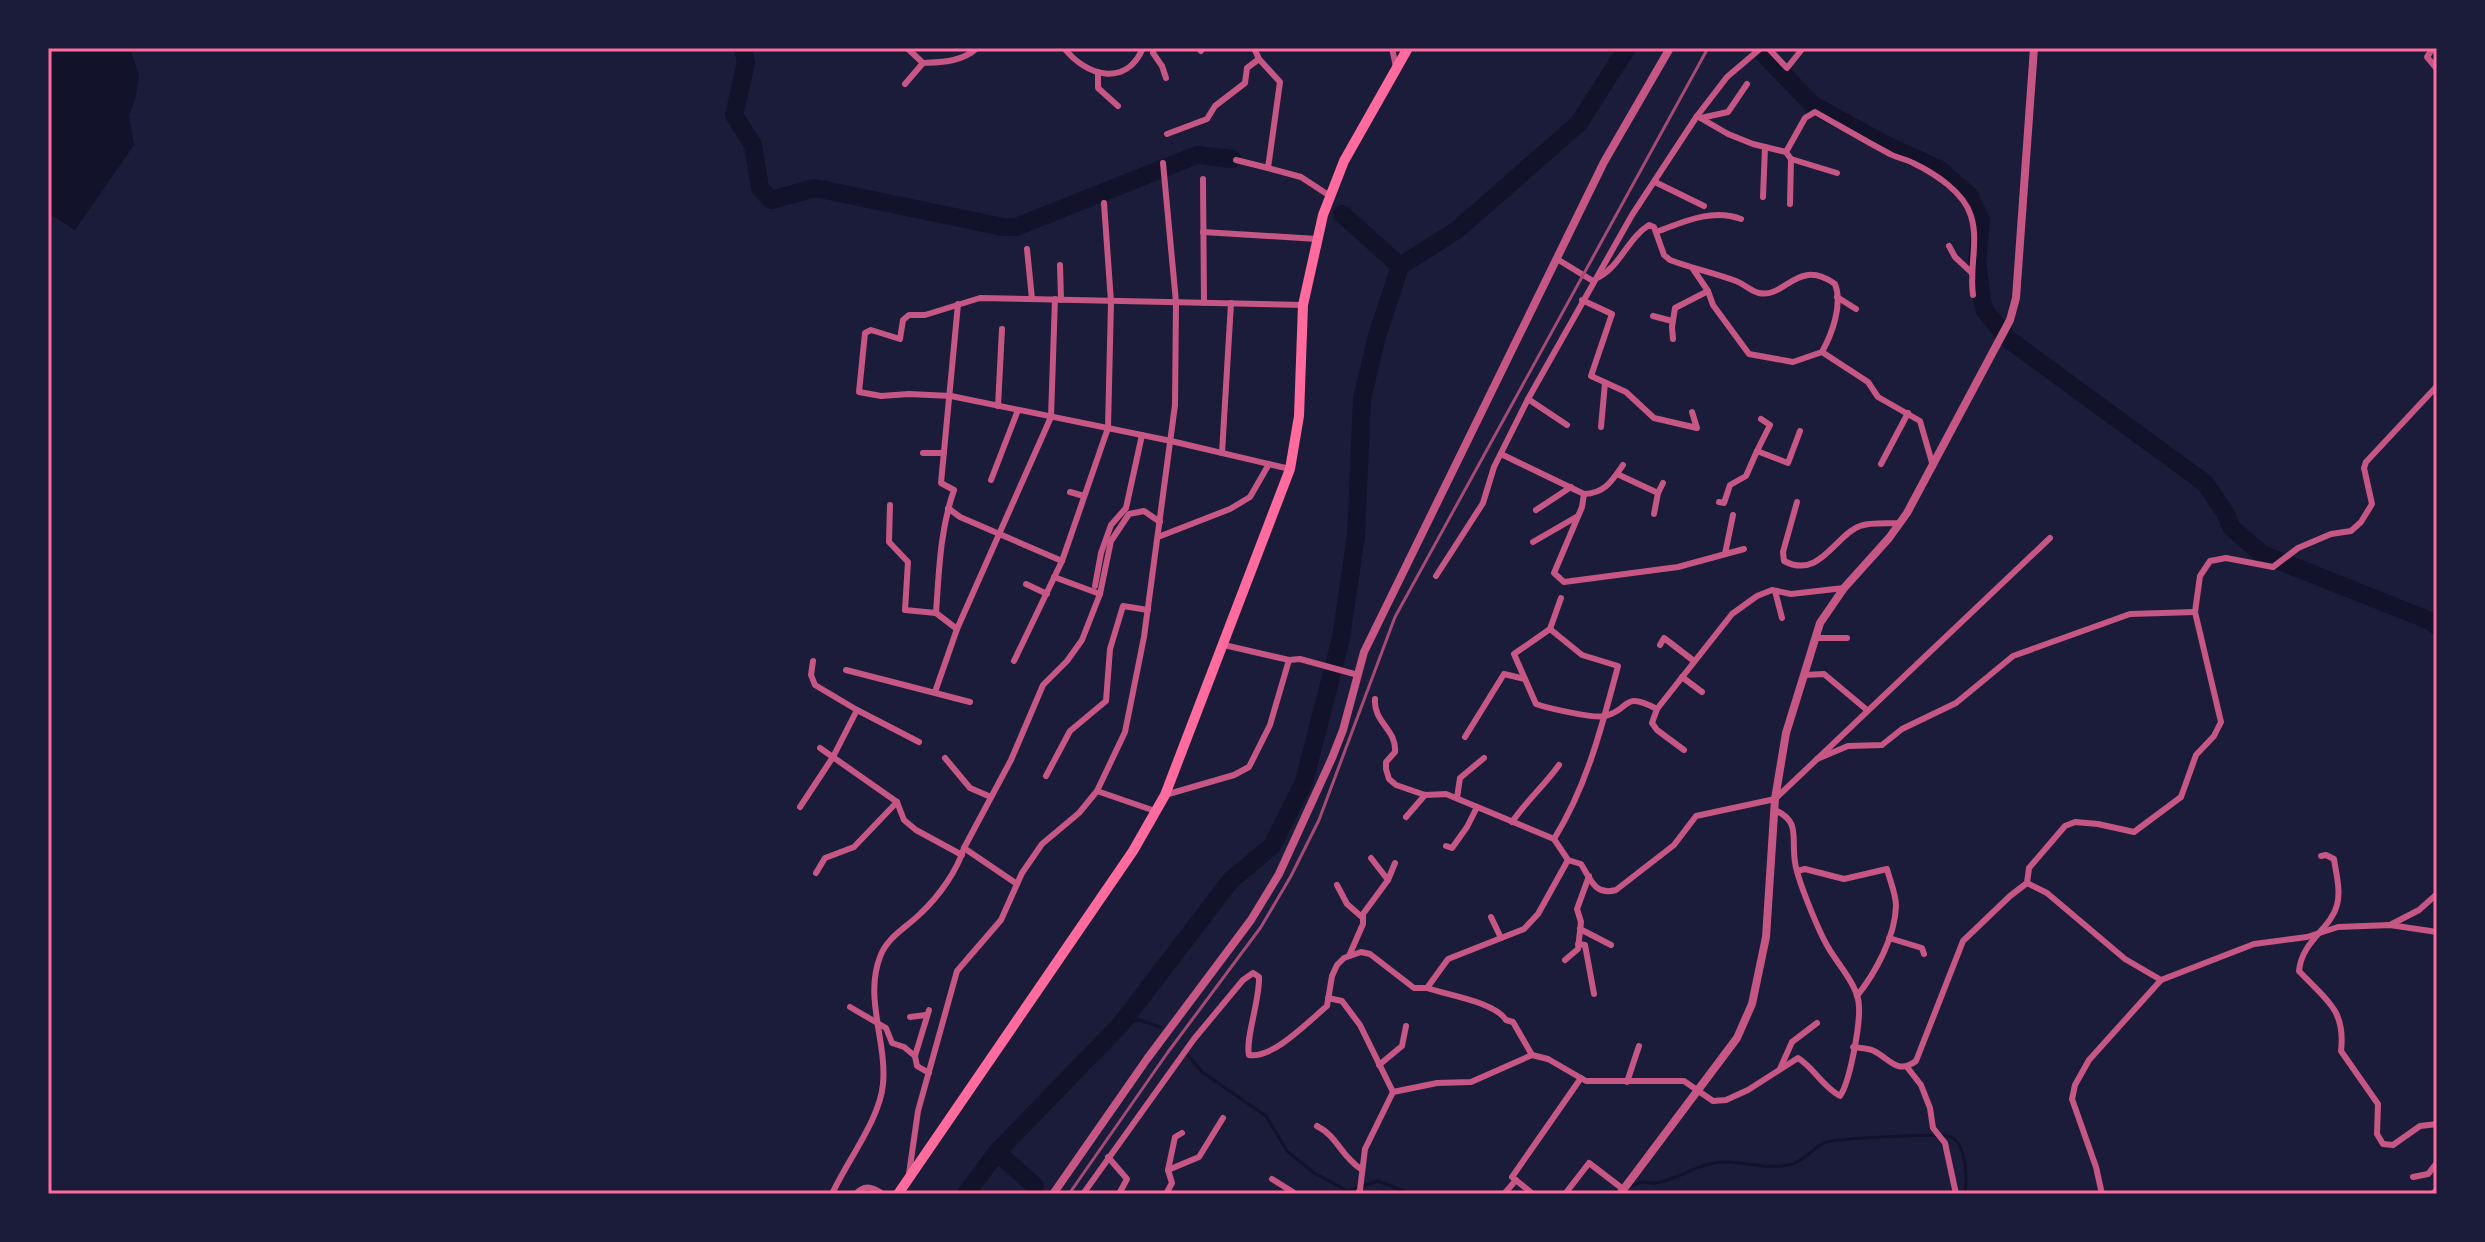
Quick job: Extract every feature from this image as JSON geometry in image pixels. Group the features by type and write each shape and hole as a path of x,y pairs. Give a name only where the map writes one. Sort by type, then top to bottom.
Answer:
{"highway":[{"path":"898,1194 1133,851 1165,795 1290,469 1299,416 1303,305 1330,196 1344,161 1408,48"}],"street":[{"path":"907,48 923,63 950,62 971,54 977,48"},
{"path":"1064,48 1074,61 1089,70 1110,75 1139,60 1143,48"},
{"path":"1154,48 1153,53 1166,78"},
{"path":"1254,48 1259,59 1280,82 1268,168"},
{"path":"1392,48 1396,71"},
{"path":"1053,1194 1147,1059 1251,920 1279,874 1332,758 1364,652 1604,162 1670,48"},
{"path":"1436,576 1483,503 1501,454 1528,399 1632,215 1727,77 1761,48"},
{"path":"1768,48 1787,68 1803,48"},
{"path":"1565,1194 1589,1163 1622,1192 1737,1038 1752,1004 1766,937 1775,799 1786,733 1820,623 1844,588 1907,513 2010,320 2020,272 2034,48"},
{"path":"2433,48 2427,57 2437,69"},
{"path":"1167,134 1207,119 1215,106 1245,83 1247,68 1259,59"},
{"path":"905,84 923,63"},
{"path":"1098,72 1098,88 1118,106"},
{"path":"1699,117 1728,112 1747,84"},
{"path":"1790,204 1789,156 1805,118 1815,112 1895,157 1911,161 1961,198 1971,214 1974,236 1973,295"},
{"path":"1699,117 1728,134 1837,173"},
{"path":"1763,197 1765,147"},
{"path":"1236,160 1301,177 1330,196"},
{"path":"909,1178 913,1137 957,971 1001,920 1017,884 1042,844 1079,813 1097,791 1125,732 1148,610 1175,405 1176,302 1163,163"},
{"path":"1203,179 1204,303"},
{"path":"1655,182 1704,206"},
{"path":"1791,196 1802,196"},
{"path":"1014,661 1062,561 1108,428 1111,302 1104,203"},
{"path":"1656,232 1693,218 1713,215 1741,219"},
{"path":"1593,281 1606,273 1649,225 1654,227 1664,255 1758,293 1767,293 1807,274 1818,275 1835,284 1837,297 1831,335 1822,352 1793,362 1749,354 1713,305 1708,291 1693,269"},
{"path":"1203,232 1317,239"},
{"path":"1949,246 1955,257 1971,272"},
{"path":"1027,249 1032,299"},
{"path":"1557,259 1593,281"},
{"path":"935,692 957,629 1051,417 1060,265"},
{"path":"1673,339 1675,308 1708,291"},
{"path":"1837,297 1856,309"},
{"path":"1290,469 951,396 881,396 859,392 865,333 871,330 900,339 903,320 909,315 925,315 980,298 1303,305"},
{"path":"1582,300 1612,314 1591,376 1626,392 1654,418 1697,428 1692,412"},
{"path":"1222,453 1231,303"},
{"path":"936,613 941,547 954,490 941,483 958,304"},
{"path":"1653,316 1672,321"},
{"path":"998,406 1002,329"},
{"path":"1822,352 1868,382 1878,397 1920,421 1933,466"},
{"path":"1601,427 1605,383"},
{"path":"1853,1047 1873,1050 1895,1067 1907,1067 1916,1061 1963,941 2027,883 2029,868 2065,826 2075,822 2098,824 2134,832 2181,797 2196,755 2214,736 2221,722 2195,612 2200,576 2210,561 2226,558 2273,567 2298,548 2331,534 2351,531 2372,504 2364,468 2366,462 2437,386"},
{"path":"1528,399 1567,425"},
{"path":"991,480 1018,410"},
{"path":"1881,464 1908,413"},
{"path":"1719,502 1724,503 1730,485 1746,476 1770,425 1761,419"},
{"path":"1757,451 1788,463 1800,431"},
{"path":"1095,586 1101,553 1111,525 1126,508 1142,435"},
{"path":"1891,446 1900,450"},
{"path":"923,453 944,453"},
{"path":"1501,454 1584,494 1597,493 1609,485 1623,465"},
{"path":"1158,537 1230,509 1250,497 1269,464"},
{"path":"1617,474 1658,493"},
{"path":"1725,476 1735,482"},
{"path":"1654,514 1663,483"},
{"path":"1536,510 1571,487"},
{"path":"1070,492 1084,496"},
{"path":"1584,494 1554,573 1564,582 1678,567 1744,549"},
{"path":"1797,502 1783,552 1784,561 1790,564 1814,562 1830,553 1860,526 1899,523"},
{"path":"890,505 889,542 908,562 905,610 936,613 957,629"},
{"path":"948,508 960,517 1062,561"},
{"path":"832,1194 876,1113 883,1087 884,1059 874,975 884,948 924,910 959,865 1011,760 1043,685 1067,661 1082,640 1100,594 1111,541 1129,514 1144,511 1160,522"},
{"path":"1533,542 1578,515"},
{"path":"1725,554 1733,515"},
{"path":"1375,699 1374,709 1380,722 1396,744 1395,752 1386,762 1389,779 1396,785 1425,795 1446,794 1554,839 1568,860 1581,864 1597,890 1605,894 1616,890 1674,845 1696,816 1775,799 2050,538"},
{"path":"1106,564 1115,566"},
{"path":"1054,577 1100,594"},
{"path":"1026,584 1047,594"},
{"path":"1684,750 1652,723 1657,709 1732,614 1757,596 1775,591 1791,594 1829,587 1844,588"},
{"path":"1775,591 1782,618"},
{"path":"1561,598 1550,629 1514,654 1536,704 1605,716 1631,701 1657,709"},
{"path":"1046,776 1070,731 1106,701 1110,649 1123,606 1148,610"},
{"path":"1813,761 1848,746 1882,745 1902,729 1956,703 2013,656 2130,614 2195,612"},
{"path":"1550,629 1582,655 1618,666 1587,773 1571,812 1554,839"},
{"path":"1660,645 1664,638 1694,661"},
{"path":"1816,638 1847,638"},
{"path":"1224,645 1289,660 1300,659 1358,675"},
{"path":"1165,795 1234,775 1249,767 1270,725 1289,660"},
{"path":"813,661 811,675 815,685 919,742"},
{"path":"846,670 970,702"},
{"path":"1465,737 1504,674 1525,679"},
{"path":"1804,675 1824,674 1867,710"},
{"path":"1682,677 1702,692"},
{"path":"800,807 833,757 857,710"},
{"path":"820,748 897,802 904,820 916,830 963,852 1017,884"},
{"path":"945,758 970,788 991,797"},
{"path":"1457,798 1460,778 1484,758"},
{"path":"1512,822 1531,795 1542,790 1547,774 1559,765"},
{"path":"1097,791 1155,811"},
{"path":"1406,817 1425,795"},
{"path":"816,873 825,858 854,847 897,802"},
{"path":"1446,846 1452,848 1477,807"},
{"path":"1393,1092 1437,1083 1471,1082 1532,1055 1548,1059 1586,1081 1684,1081 1713,1101 1726,1100 1748,1090 1798,1058 1828,1089 1840,1096 1853,1047 1859,1006 1857,996 1826,945 1797,871 1793,825 1787,816 1775,810"},
{"path":"2321,856 2334,859 2339,897 2336,909 2300,958 2299,971 2340,1016 2343,1035 2341,1051 2378,1104 2377,1134 2383,1144 2393,1145 2420,1126 2437,1124"},
{"path":"1371,858 1388,880"},
{"path":"1427,988 1448,959 1524,929 1532,921 1568,860"},
{"path":"1349,956 1363,914 1388,880 1395,863"},
{"path":"1797,871 1805,869 1844,879 1887,869 1896,907 1889,938 1868,983 1857,996"},
{"path":"1565,960 1578,949 1580,929 1577,909 1589,876"},
{"path":"2027,883 2047,893 2125,959 2161,980"},
{"path":"1337,885 1347,904 1363,918"},
{"path":"2390,925 2419,910 2437,894"},
{"path":"1491,917 1501,938"},
{"path":"2102,1194 2096,1167 2072,1099 2075,1085 2089,1060 2161,980 2254,944 2316,934 2338,927 2390,925 2437,932"},
{"path":"1580,929 1611,945"},
{"path":"1889,938 1922,948 1924,954"},
{"path":"1578,944 1585,945 1589,956 1594,994"},
{"path":"1083,1194 1194,1039 1243,980 1253,973 1259,977 1256,1011 1247,1046 1249,1055 1273,1050 1327,1006 1337,965 1361,952 1370,954 1414,988 1459,996 1501,1013 1506,1020 1513,1022 1532,1055"},
{"path":"1328,998 1342,1001 1360,1025 1393,1092"},
{"path":"850,1007 886,1028 892,1043 904,1047 915,1056"},
{"path":"910,1017 928,1012 915,1056 917,1066 929,1073"},
{"path":"1780,1069 1792,1042 1817,1023"},
{"path":"1379,1065 1402,1046 1406,1026"},
{"path":"1627,1082 1639,1046"},
{"path":"1907,1067 1921,1085 1930,1108 1933,1128 1945,1143 1956,1194"},
{"path":"1533,1194 1512,1177 1581,1078"},
{"path":"1357,1194 1365,1149 1393,1092"},
{"path":"1168,1170 1199,1157 1223,1118"},
{"path":"1218,1126 1228,1130"},
{"path":"1317,1126 1329,1132 1347,1160 1361,1169"},
{"path":"1166,1194 1172,1183 1168,1170 1175,1137 1182,1133"},
{"path":"1518,1150 1526,1157"},
{"path":"1108,1157 1127,1179 1119,1194"},
{"path":"2413,1177 2428,1174 2437,1163"},
{"path":"1272,1179 1296,1194"},
{"path":"1504,1194 1516,1180"},
{"path":"856,1194 865,1187 873,1187 883,1194"},
{"path":"2432,1194 2437,1190"}],"shaded area":[{"path":"48,48 130,48 139,75 129,116 134,145 75,230 48,213"}],"waterway":[{"path":"743,48 746,63 734,115 753,145 760,188 771,200 815,188 1003,227 1016,227 1197,155 1232,159"},
{"path":"966,1194 997,1152 1121,1024 1231,880 1272,846 1304,782 1341,638 1356,536 1362,399 1377,336 1400,266 1457,230 1579,123 1627,48"},
{"path":"1758,48 1813,105 1884,144 1939,169 1969,195 1981,220 1977,262 1982,300 1985,311 2008,339 2205,483 2232,528 2262,554 2437,626"},
{"path":"1342,214 1400,266"},
{"path":"1121,1024 1139,1020 1160,1027"},
{"path":"1187,1054 1202,1072 1266,1116 1287,1151 1314,1173 1348,1191 1378,1181 1411,1194"},
{"path":"1627,1188 1642,1182 1665,1181 1717,1162 1788,1165 1832,1141 1944,1136 1956,1141 1963,1155 1965,1194"},
{"path":"997,1152 1035,1186"},
{"path":"1611,1194 1620,1191"}],"railway":[{"path":"1069,1194 1168,1052 1261,927 1291,876 1319,820 1395,617 1708,48"}]}
